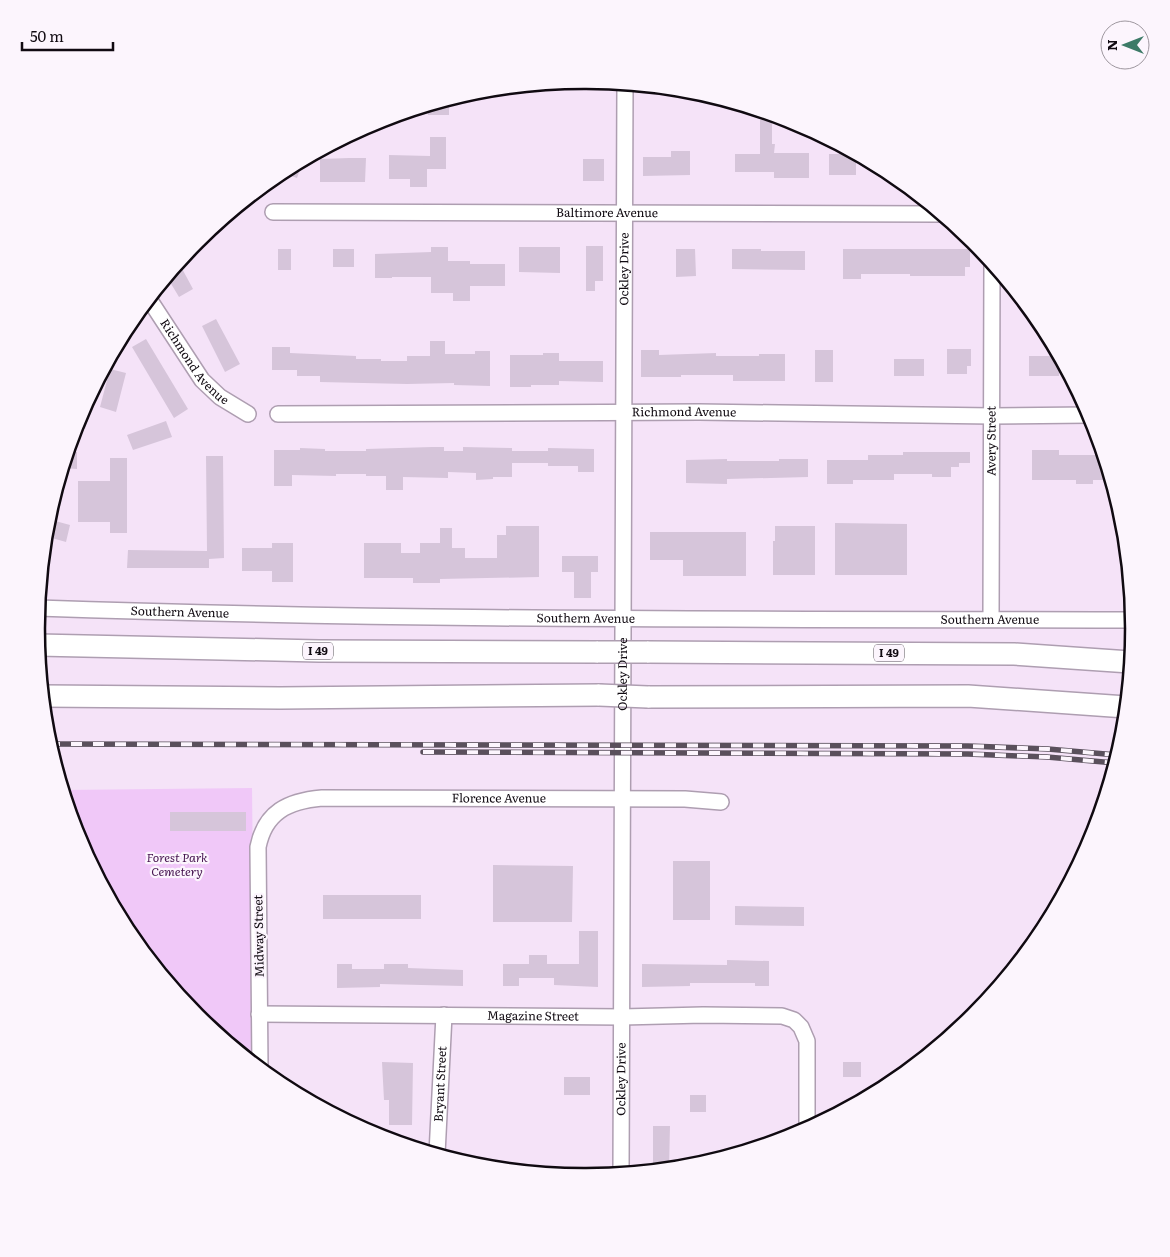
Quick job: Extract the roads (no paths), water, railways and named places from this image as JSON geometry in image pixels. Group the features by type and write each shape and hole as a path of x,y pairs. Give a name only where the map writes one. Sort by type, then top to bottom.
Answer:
{"highway":[{"name":"I 49","path":"45,645 319,651 1014,654 1124,662"},
{"path":"50,696 280,698 599,695 648,697 968,696 1119,707"}],"street":[{"name":"Ockley Drive","path":"621,1167 625,90"},
{"name":"Baltimore Avenue","path":"273,212 930,214"},
{"name":"Avery Street","path":"991,619 992,273"},
{"name":"Richmond Avenue","path":"153,305 202,380 220,397 248,414"},
{"name":"Richmond Avenue","path":"278,414 624,412 992,416 1081,415"},
{"name":"Southern Avenue","path":"46,608 269,615 623,619 1125,620"},
{"name":"Florence Avenue","path":"280,810 293,802 322,798 685,799 721,802"},
{"name":"Midway Street","path":"260,1060 258,847 263,830 280,810"},
{"name":"Magazine Street","path":"260,1014 622,1017 782,1016 794,1020 806,1034 808,1047 807,1120"},
{"name":"Bryant Street","path":"437,1148 444,1015"}],"railway":[{"path":"57,744 968,746 1048,749 1110,754"},
{"path":"423,752 968,754 1047,757 1108,762"}],"park label":[{"name":"Forest Park Cemetery","path":"177,865"}]}
